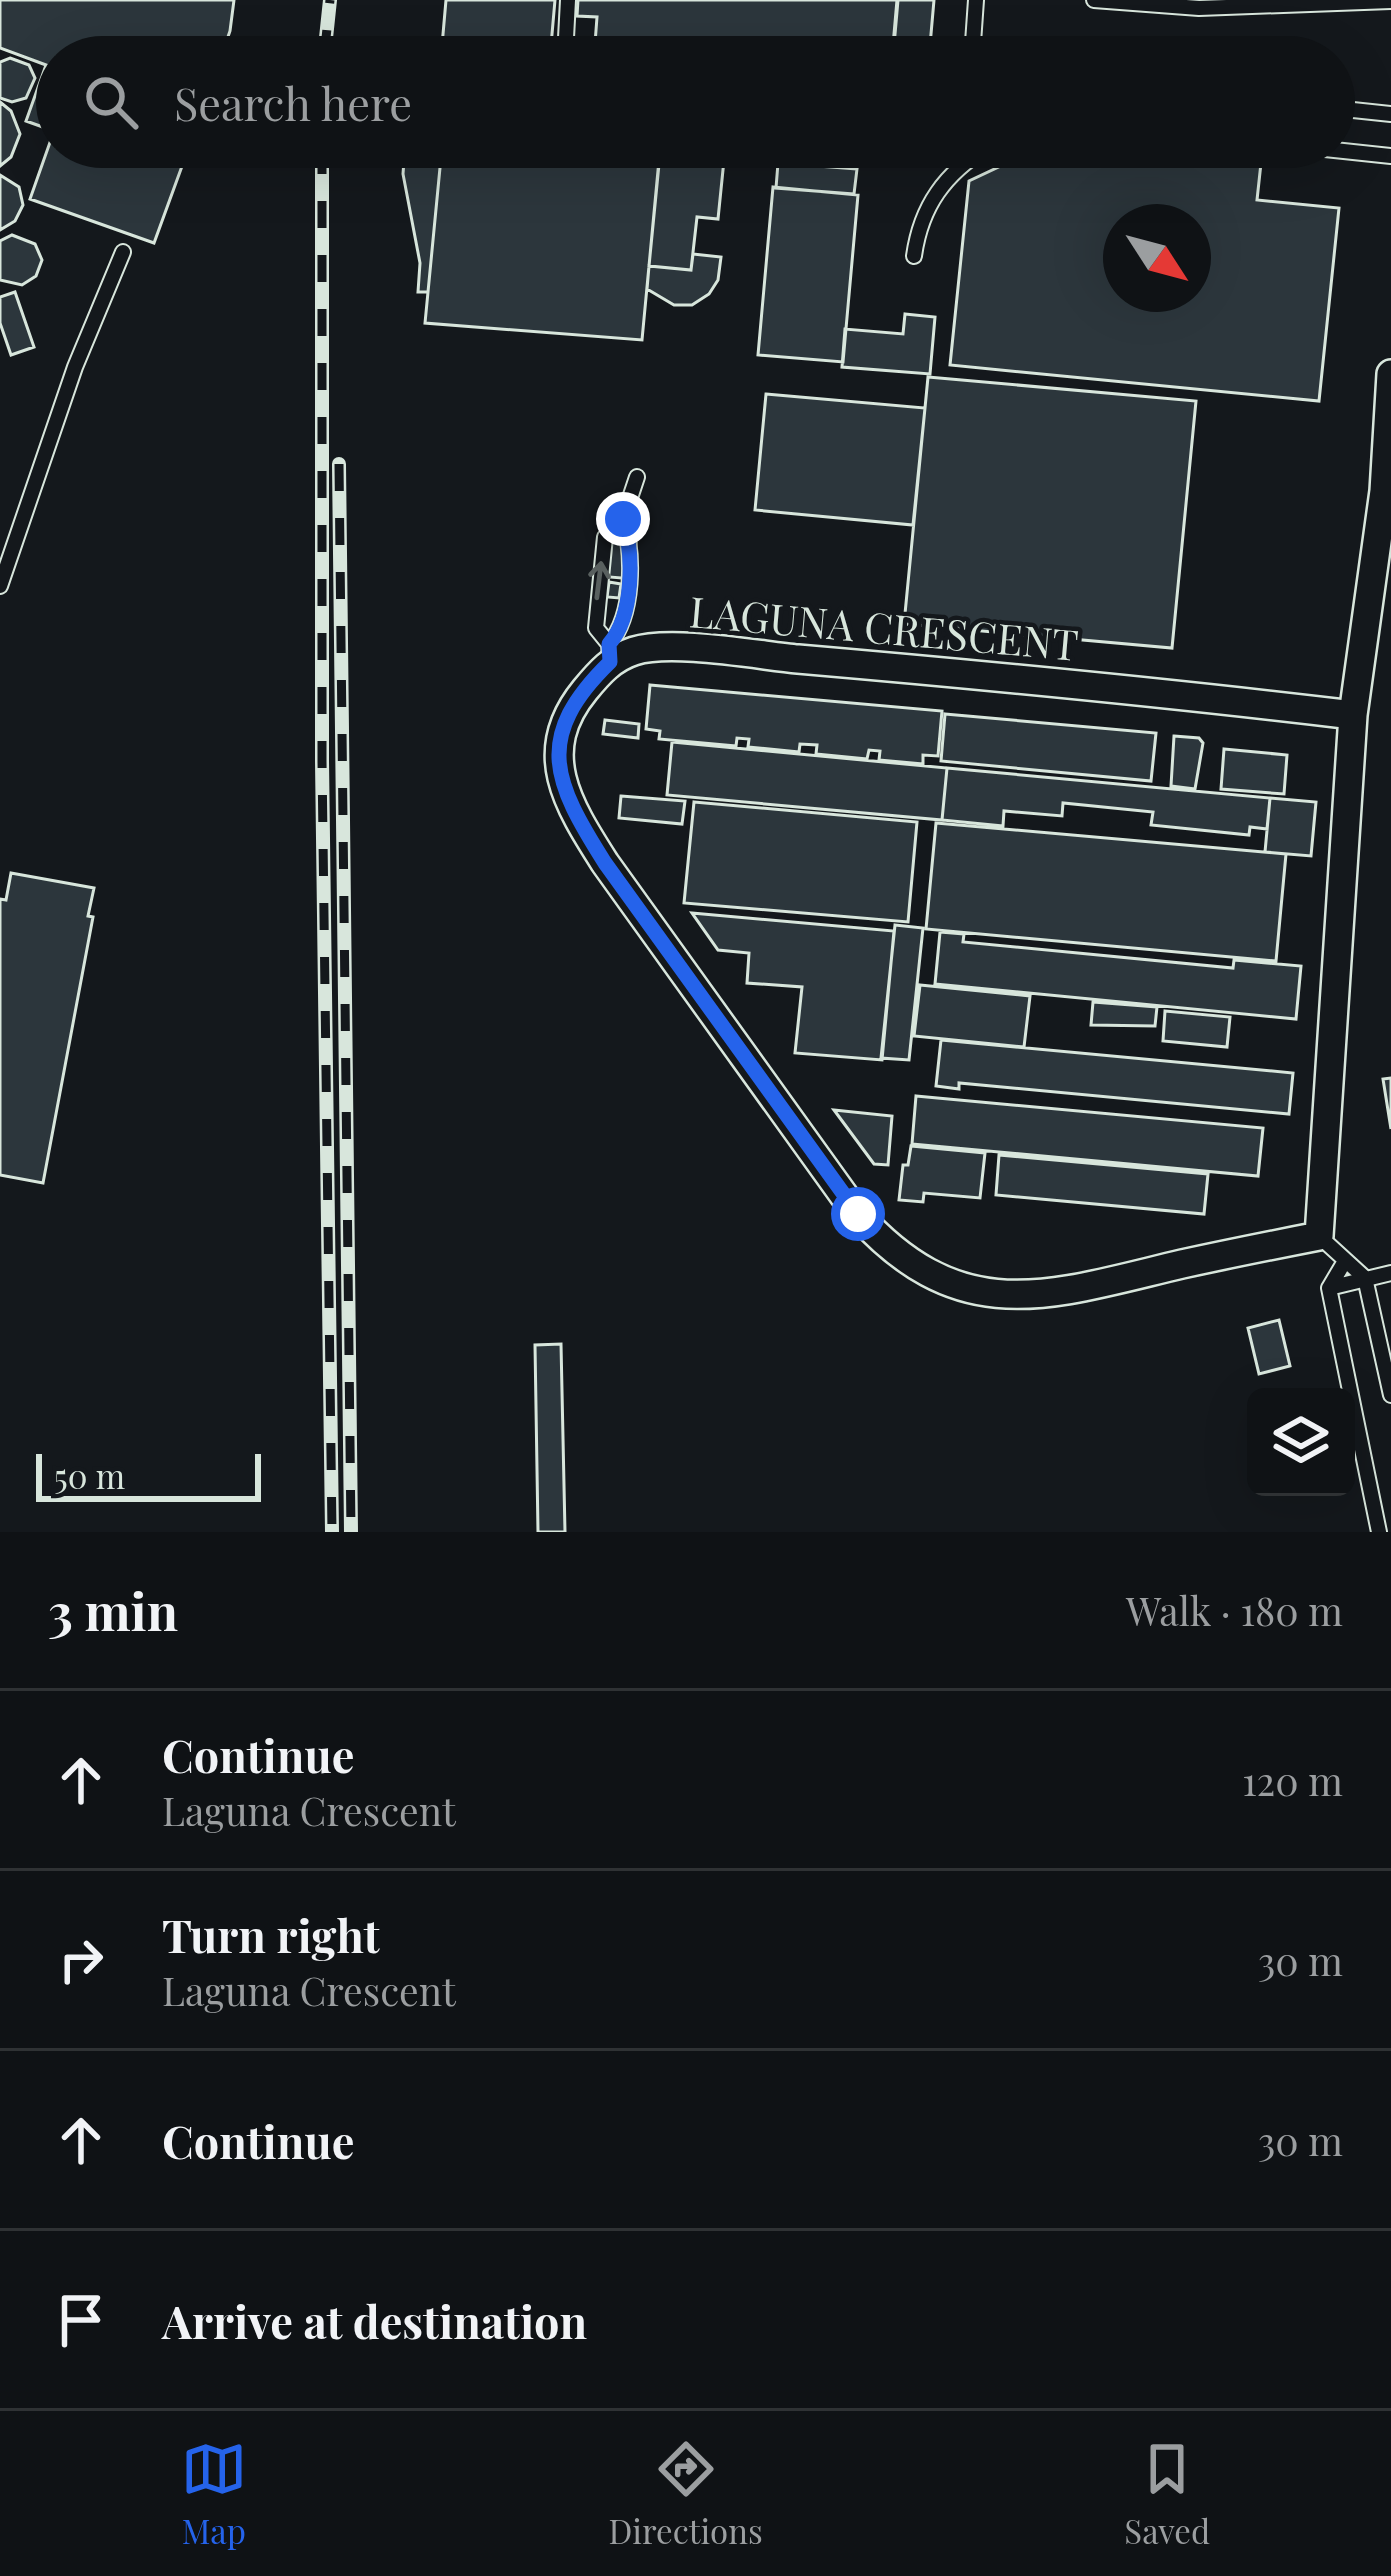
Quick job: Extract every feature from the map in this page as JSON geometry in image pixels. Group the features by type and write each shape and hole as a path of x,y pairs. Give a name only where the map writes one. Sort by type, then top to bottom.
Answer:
{"street":[{"path":"609,653 569,710 559,742 559,773 577,819 844,1196 882,1241 948,1281 1016,1297 1126,1281 1178,1265 1319,1236 1353,715 1387,491 1391,374"},
{"name":"LAGUNA CRESCENT","path":"609,653 677,648 1353,715"}],"lane":[{"path":"566,36 568,0"},
{"path":"973,36 976,0"},
{"path":"1094,0 1199,8 1391,2"},
{"path":"1355,110 1391,114"},
{"path":"1355,152 1391,156"},
{"path":"914,256 925,210 956,168"},
{"path":"0,586 75,368 123,252"},
{"path":"609,653 596,628 605,537 623,519 638,478"},
{"path":"609,653 621,631 626,600 630,540 623,519"},
{"path":"1319,1236 1365,1278 1391,1395"},
{"path":"1345,1261 1329,1288 1379,1532"},
{"path":"1329,1288 1391,1273"}],"building":[{"path":"0,0 234,0 228,36 36,36 36,61 0,48"},
{"path":"446,0 555,0 552,36 443,36"},
{"path":"578,0 897,0 894,36 596,36 597,17 577,16"},
{"path":"898,0 934,0 931,36 895,36"},
{"path":"10,58 29,65 35,78 26,98 12,102 0,98 0,62"},
{"path":"36,93 36,125 26,121"},
{"path":"0,102 11,111 20,134 11,157 0,166"},
{"path":"41,168 181,168 154,243 30,199"},
{"path":"403,168 440,168 428,292 418,292 420,263"},
{"path":"440,168 658,168 642,340 425,323"},
{"path":"659,168 723,168 718,219 697,217 691,270 649,266"},
{"path":"778,168 857,169 854,194 776,188"},
{"path":"997,168 1260,168 1257,200 1339,208 1319,401 950,365 969,181"},
{"path":"0,175 19,187 23,205 15,221 0,230"},
{"path":"773,187 858,195 843,362 758,355"},
{"path":"12,235 35,244 42,260 36,276 22,285 0,280 0,241"},
{"path":"693,254 721,257 718,280 709,294 692,305 674,305 647,289 649,266 691,270"},
{"path":"15,292 34,347 11,355 0,323 0,297"},
{"path":"905,314 935,317 930,374 842,367 845,329 903,334"},
{"path":"928,377 1196,401 1172,648 904,624"},
{"path":"766,394 925,408 913,525 755,510"},
{"path":"601,540 636,543 633,579 597,576"},
{"path":"609,582 621,584 619,598 607,597"},
{"path":"650,685 942,711 938,756 923,755 923,764 879,760 880,751 869,750 867,759 816,754 817,745 800,744 799,752 748,747 749,739 737,738 736,746 659,739 660,731 646,729"},
{"path":"945,714 1156,733 1151,781 941,761"},
{"path":"605,720 639,724 638,738 603,734"},
{"path":"1174,736 1199,738 1203,743 1195,789 1171,786"},
{"path":"672,742 947,768 942,820 667,795"},
{"path":"1224,749 1287,755 1284,794 1221,789"},
{"path":"947,768 1270,798 1267,829 1250,827 1249,835 1151,825 1153,812 1063,803 1062,816 1004,811 1003,826 942,820"},
{"path":"621,796 685,801 682,824 619,818"},
{"path":"1270,798 1316,802 1311,856 1265,852"},
{"path":"694,802 917,822 908,922 684,903"},
{"path":"936,823 1286,854 1276,961 926,929"},
{"path":"11,873 94,888 88,916 93,917 43,1183 0,1175 0,899 6,900"},
{"path":"692,913 894,931 882,1060 795,1053 802,987 747,983 749,953 718,950"},
{"path":"895,925 923,928 909,1060 881,1058"},
{"path":"940,932 964,934 963,942 1233,968 1234,960 1301,966 1296,1019 935,984"},
{"path":"920,985 1030,996 1024,1047 914,1036"},
{"path":"1093,1002 1157,1007 1155,1026 1091,1025"},
{"path":"1165,1011 1230,1017 1227,1047 1163,1041"},
{"path":"941,1040 1293,1073 1289,1114 959,1083 959,1089 936,1086"},
{"path":"1391,1078 1391,1129 1383,1079"},
{"path":"916,1096 1263,1128 1258,1176 912,1144"},
{"path":"834,1110 892,1116 888,1165 874,1164"},
{"path":"911,1146 985,1153 980,1198 924,1193 923,1202 899,1200 903,1165 908,1165"},
{"path":"999,1155 1208,1174 1204,1214 996,1195"},
{"path":"1279,1320 1290,1366 1259,1374 1248,1328"},
{"path":"561,1344 565,1532 538,1532 535,1345"}],"railway":[{"path":"326,36 330,0"},
{"path":"322,168 322,761 332,1532"},
{"path":"339,464 351,1532"}],"route":[{"path":"623,519 630,540 621,631 609,644 610,662 569,710 559,742 559,773 577,819 605,863 858,1214"}]}
